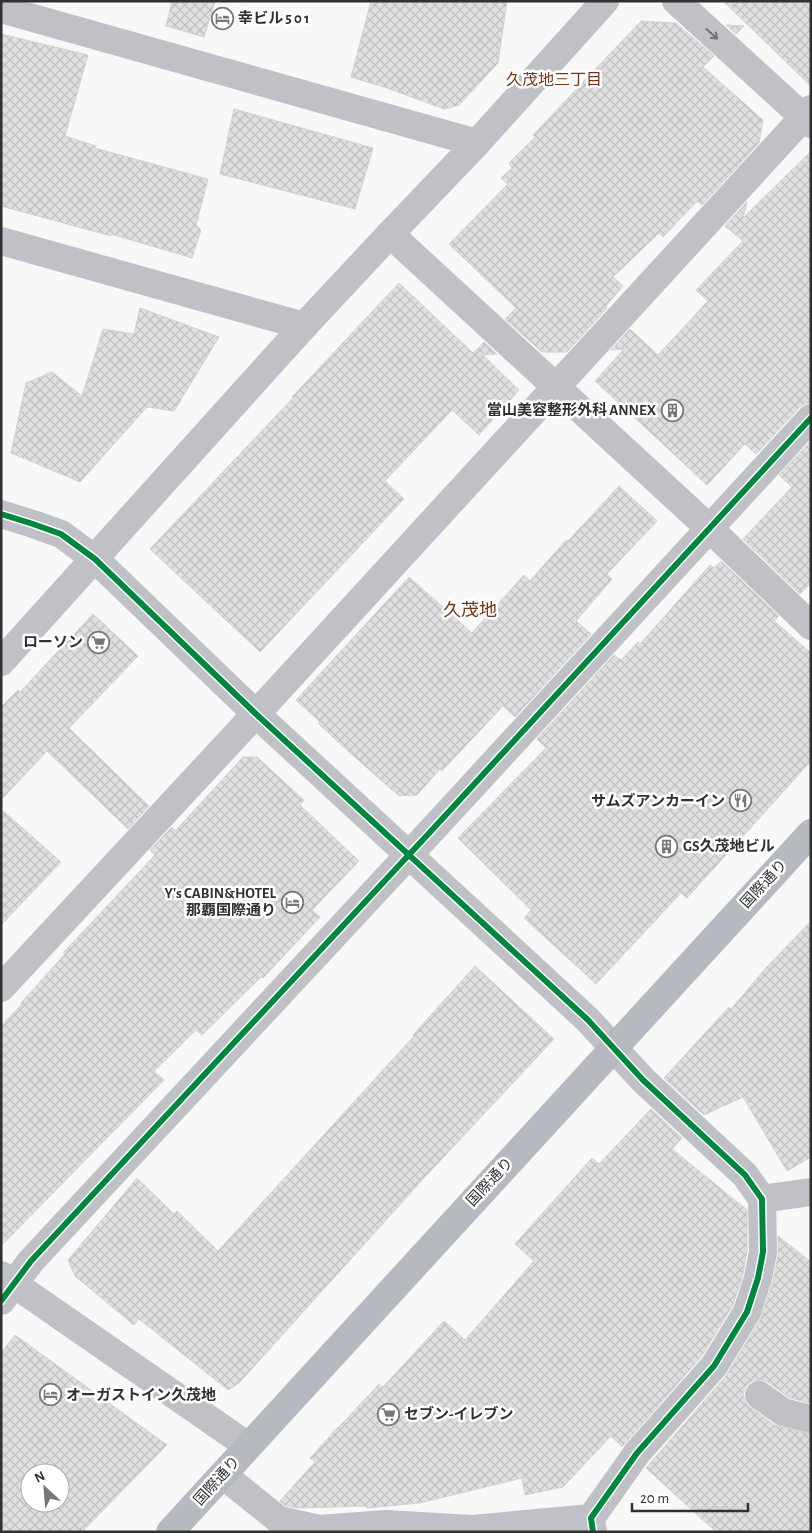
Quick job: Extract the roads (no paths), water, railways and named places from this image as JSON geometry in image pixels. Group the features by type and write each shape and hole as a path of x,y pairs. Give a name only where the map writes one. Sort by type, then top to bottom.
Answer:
{"main road":[{"name":"国際通り","path":"170,1532 811,833"}],"street":[{"path":"1,662 304,326 477,143 605,1"},
{"path":"1,988 808,117 676,1"},
{"path":"1,9 477,143"},
{"path":"390,234 709,528 811,626"},
{"path":"1,241 304,326"},
{"path":"248,1446 6,1287 811,418"},
{"path":"1,514 61,534 94,559 256,714 588,1020 643,1080 745,1175 762,1199 763,1252 758,1278 746,1312 714,1366 637,1453 592,1525 472,1528 386,1524 319,1529 279,1520 222,1475"},
{"path":"762,1199 811,1192"},
{"path":"758,1395 783,1412 811,1419"}],"place":[{"name":"幸ビル 5 0 1","path":"222,18"},
{"name":"當山美容整形外科 ANNEX","path":"672,410"},
{"name":"ローソン","path":"99,642"},
{"name":"サムズアンカーイン","path":"741,801"},
{"name":"GS久茂地ビル","path":"667,846"},
{"name":"Y's CABIN&HOTEL 那覇国際通り","path":"292,902"},
{"name":"オーガストイン久茂地","path":"50,1395"},
{"name":"セブン-イレブン","path":"388,1414"}],"district":[{"name":"久茂地三丁目","path":"554,80"},
{"name":"久茂地","path":"470,611"}]}
